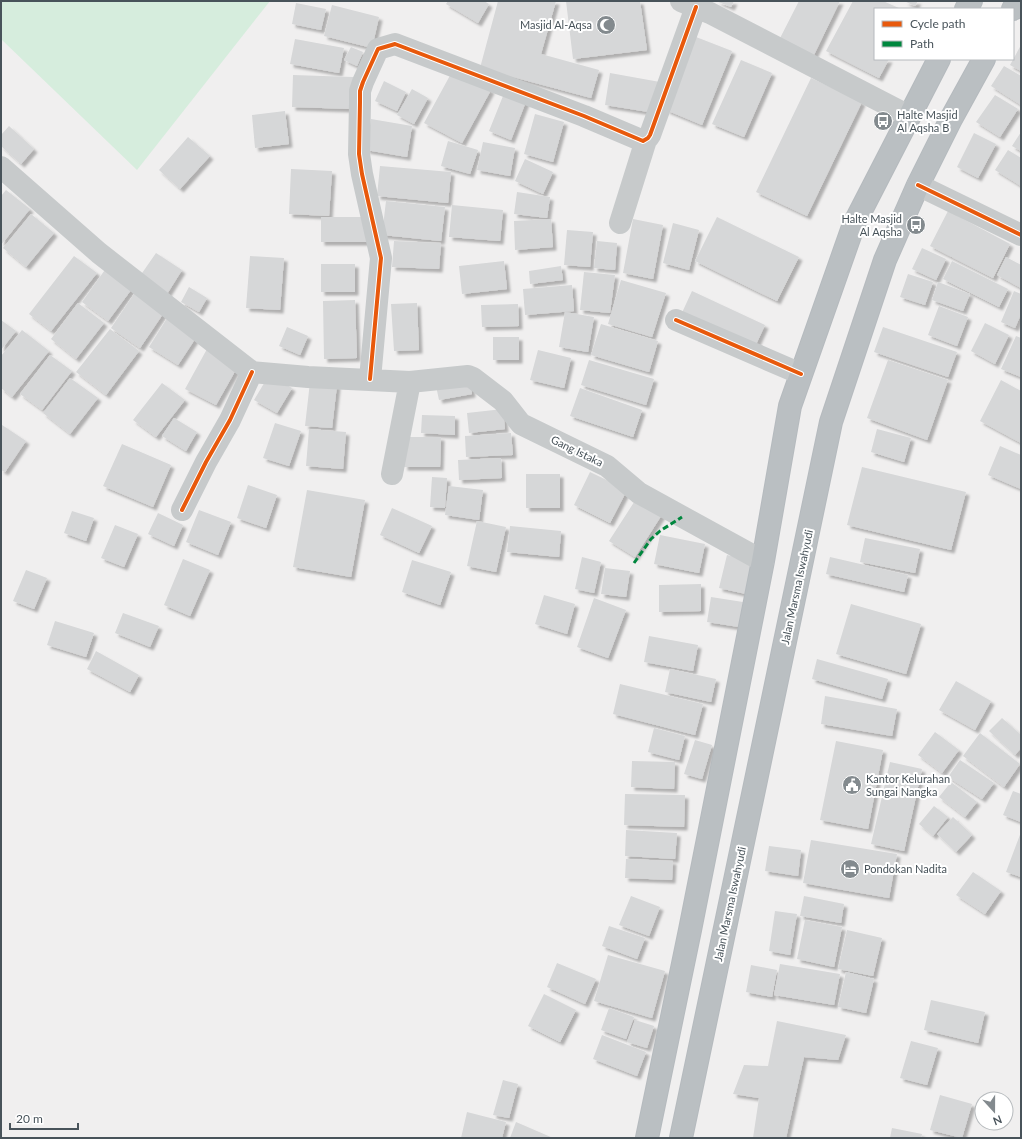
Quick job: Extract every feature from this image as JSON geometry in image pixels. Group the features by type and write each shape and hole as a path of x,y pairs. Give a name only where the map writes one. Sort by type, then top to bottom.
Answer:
{"highway":[{"path":"647,1138 763,561 790,406 854,224 938,60"},
{"name":"Jalan Marsma Iswahyudi","path":"681,1138 831,422 885,260 918,185 951,119 983,60"}],"street":[{"path":"620,223 646,140 650,135 689,4 909,116"},
{"path":"370,379 381,258 362,174 359,154 360,91 378,49 396,44 584,116 640,140 646,140"},
{"path":"1,167 99,253 252,372 230,420 206,462 182,510"},
{"path":"918,185 1021,236"},
{"path":"676,320 801,374"},
{"name":"Gang Istaka","path":"252,372 308,377 410,382 468,376 473,378 503,401 521,424 607,466 639,493 763,561"},
{"path":"392,474 410,382"}],"green space":[{"path":"1,1 270,1 137,170 1,39"}],"building":[{"path":"448,1 484,1 489,4 478,23 446,4"},
{"path":"498,1 556,1 541,54 599,70 591,98 480,68"},
{"name":"Masjid Al-Aqsa","path":"566,1 640,1 647,50 573,59"},
{"path":"716,1 734,1 731,7"},
{"path":"799,1 840,1 811,61 777,44"},
{"path":"853,1 883,1 899,8 874,8 874,60 888,60 879,78 826,51"},
{"path":"904,1 918,1 915,6"},
{"path":"296,3 326,9 321,30 292,24"},
{"path":"332,5 379,17 372,48 324,36"},
{"path":"696,37 732,51 702,125 666,110"},
{"path":"295,39 344,48 339,73 290,64"},
{"path":"1021,45 1021,71 1010,65"},
{"path":"351,47 363,52 357,66 344,60"},
{"path":"741,60 772,73 744,137 712,124"},
{"path":"1004,66 1021,76 1021,105 991,86"},
{"path":"453,70 491,90 462,143 424,123"},
{"path":"610,73 660,82 655,113 605,105"},
{"path":"293,75 353,77 352,109 292,107"},
{"path":"811,78 862,102 807,216 756,192"},
{"path":"384,81 406,92 397,111 375,101"},
{"path":"412,89 428,98 414,124 397,115"},
{"path":"505,91 527,99 511,140 489,131"},
{"path":"995,95 1018,109 1000,137 976,122"},
{"path":"285,111 289,144 255,148 252,115"},
{"path":"535,114 564,122 553,162 524,154"},
{"path":"371,119 412,126 407,157 366,150"},
{"path":"9,126 34,149 21,164 1,146 1,135"},
{"path":"1021,132 1021,151 1012,146"},
{"path":"974,133 996,144 978,178 957,167"},
{"path":"188,137 210,156 180,189 159,170"},
{"path":"448,141 478,150 470,174 441,166"},
{"path":"483,142 515,148 510,176 477,170"},
{"path":"1008,150 1021,158 1021,186 995,170"},
{"path":"525,159 553,172 543,194 515,181"},
{"path":"380,166 451,172 448,203 377,196"},
{"path":"291,169 332,171 329,216 289,214"},
{"path":"6,190 30,209 1,245 1,196"},
{"path":"517,192 550,197 547,218 514,214"},
{"path":"386,201 445,207 441,241 382,235"},
{"path":"452,205 503,210 500,241 449,237"},
{"path":"948,211 1010,244 993,278 930,246"},
{"path":"31,214 54,233 26,267 3,248"},
{"path":"321,217 367,217 367,242 321,242"},
{"path":"717,217 799,257 777,301 695,261"},
{"path":"551,219 553,247 515,250 514,221"},
{"path":"633,219 663,225 653,279 623,273"},
{"path":"673,223 699,230 689,270 663,263"},
{"path":"567,230 593,232 590,267 564,265"},
{"path":"394,241 441,243 439,269 392,267"},
{"path":"597,241 617,243 615,270 594,268"},
{"path":"922,248 946,259 936,280 912,269"},
{"path":"156,253 182,270 167,294 140,276"},
{"path":"74,256 97,273 51,331 29,314"},
{"path":"250,256 284,258 280,310 246,308"},
{"path":"1006,257 1021,265 1021,288 997,275"},
{"path":"504,261 507,289 462,294 459,266"},
{"path":"952,261 1008,289 999,307 943,279"},
{"path":"321,264 355,264 355,292 321,292"},
{"path":"561,266 563,280 530,284 529,271"},
{"path":"107,267 134,286 108,321 82,302"},
{"path":"584,272 615,275 610,313 580,310"},
{"path":"908,274 933,282 925,305 900,297"},
{"path":"621,280 666,293 652,337 608,324"},
{"path":"938,282 970,294 963,311 932,300"},
{"path":"572,285 574,311 525,315 523,289"},
{"path":"189,287 207,298 199,312 181,302"},
{"path":"138,288 167,308 140,348 111,328"},
{"path":"692,291 765,325 753,351 680,317"},
{"path":"1014,291 1021,294 1021,314 1015,328 1001,322"},
{"path":"355,300 357,358 324,359 323,301"},
{"path":"78,303 104,323 76,359 51,339"},
{"path":"417,303 419,350 394,351 391,304"},
{"path":"518,304 519,326 482,327 481,305"},
{"path":"939,306 968,317 957,346 928,335"},
{"path":"565,312 594,317 588,352 559,347"},
{"path":"169,315 199,333 178,365 149,347"},
{"path":"1,320 16,331 1,350"},
{"path":"985,323 1009,335 995,364 971,351"},
{"path":"601,324 658,341 649,372 591,355"},
{"path":"287,327 308,336 300,355 279,346"},
{"path":"883,327 957,352 948,377 874,352"},
{"path":"110,329 139,351 106,395 76,372"},
{"path":"22,330 49,351 12,397 1,388 1,356"},
{"path":"1016,336 1021,338 1021,377 1001,369"},
{"path":"493,337 519,337 519,360 493,360"},
{"path":"207,349 238,366 216,405 185,389"},
{"path":"538,350 571,358 564,388 530,380"},
{"path":"50,355 72,371 42,410 20,394"},
{"path":"589,360 654,379 646,405 581,385"},
{"path":"888,360 948,380 927,440 867,418"},
{"path":"269,375 292,388 277,413 254,400"},
{"path":"70,378 98,398 70,434 43,413"},
{"path":"470,379 472,394 439,400 436,386"},
{"path":"1001,380 1021,391 1021,443 980,421"},
{"path":"310,382 337,385 332,428 305,426"},
{"path":"162,383 185,400 156,437 133,420"},
{"path":"580,388 642,410 633,437 570,416"},
{"path":"503,409 505,429 469,433 467,413"},
{"path":"422,415 455,416 455,435 421,433"},
{"path":"174,418 197,432 186,451 162,436"},
{"path":"275,423 301,431 289,466 263,458"},
{"path":"2,425 26,441 5,472 1,470"},
{"path":"309,429 346,432 343,469 306,466"},
{"path":"877,429 911,438 904,462 871,452"},
{"path":"511,433 513,455 466,457 465,436"},
{"path":"405,437 441,437 440,467 404,467"},
{"path":"122,444 171,465 153,507 103,486"},
{"path":"1000,446 1021,455 1021,489 988,475"},
{"path":"501,458 502,478 459,480 458,460"},
{"path":"862,467 966,492 951,550 847,525"},
{"path":"590,472 627,490 610,523 574,505"},
{"path":"526,474 560,474 560,508 526,508"},
{"path":"432,477 447,478 445,508 430,507"},
{"path":"248,485 277,495 266,528 237,518"},
{"path":"449,486 483,490 479,520 445,515"},
{"path":"307,490 365,500 351,577 293,567"},
{"path":"638,496 663,513 635,557 609,541"},
{"path":"392,508 432,526 419,553 380,535"},
{"path":"199,510 231,522 218,555 186,542"},
{"path":"72,511 94,518 86,541 64,533"},
{"path":"158,513 183,525 174,546 148,534"},
{"path":"477,521 506,527 496,572 467,566"},
{"path":"115,525 138,534 124,567 101,558"},
{"path":"510,526 561,531 559,557 507,552"},
{"path":"660,535 705,544 699,573 654,564"},
{"path":"865,538 920,549 915,573 860,562"},
{"path":"727,555 754,561 746,594 719,588"},
{"path":"582,557 601,562 594,593 575,589"},
{"path":"830,557 908,575 904,592 826,574"},
{"path":"183,559 210,570 190,616 164,605"},
{"path":"412,560 451,572 440,605 402,592"},
{"path":"605,568 630,571 626,597 601,594"},
{"path":"26,570 47,578 34,609 13,601"},
{"path":"701,584 701,611 659,612 659,585"},
{"path":"544,595 575,604 567,634 535,624"},
{"path":"711,597 743,602 739,627 707,622"},
{"path":"594,598 626,610 608,658 577,647"},
{"path":"851,604 921,624 906,674 836,654"},
{"path":"123,613 159,626 150,647 115,633"},
{"path":"55,621 94,633 86,657 47,645"},
{"path":"649,636 698,645 693,671 644,662"},
{"path":"96,651 139,675 130,692 87,669"},
{"path":"817,659 888,679 882,699 812,679"},
{"path":"670,669 716,679 711,702 665,692"},
{"path":"956,681 991,701 975,730 939,710"},
{"path":"620,684 703,704 695,735 613,714"},
{"path":"825,696 897,709 892,736 821,724"},
{"path":"1002,718 1021,735 1021,748 1015,755 989,731"},
{"path":"654,728 685,736 679,760 648,752"},
{"path":"935,732 959,750 942,773 918,755"},
{"path":"980,733 1020,764 1004,787 963,756"},
{"path":"695,740 712,745 702,779 684,774"},
{"name":"Kantor Kelurahan Sungai Nangka","path":"836,741 883,750 868,829 820,820"},
{"path":"960,760 994,783 982,799 948,777"},
{"path":"632,761 675,762 674,789 631,787"},
{"path":"890,762 922,769 904,851 871,844"},
{"path":"951,782 977,802 965,817 939,797"},
{"path":"1013,791 1021,794 1021,822 1003,815"},
{"path":"625,794 685,795 684,827 624,825"},
{"path":"934,806 948,817 933,836 919,824"},
{"path":"953,817 972,835 956,852 937,834"},
{"path":"626,830 677,833 675,859 625,856"},
{"path":"1021,832 1021,877 1006,872"},
{"name":"Pondokan Nadita","path":"811,840 897,854 889,898 803,883"},
{"path":"769,846 801,850 798,876 765,871"},
{"path":"626,859 673,861 672,880 625,878"},
{"path":"973,872 1001,891 985,914 956,895"},
{"path":"631,896 660,907 649,936 619,925"},
{"path":"804,896 844,904 841,923 800,916"},
{"path":"775,911 797,914 790,955 769,951"},
{"path":"805,920 842,927 834,967 797,959"},
{"path":"609,926 645,938 637,959 602,946"},
{"path":"847,930 882,938 873,976 838,969"},
{"path":"608,955 665,971 652,1018 594,1001"},
{"path":"557,963 596,979 585,1004 547,987"},
{"path":"780,964 840,974 834,1005 774,995"},
{"path":"751,965 777,970 772,997 746,992"},
{"path":"846,972 874,979 866,1013 838,1007"},
{"path":"544,994 576,1010 560,1042 528,1026"},
{"path":"931,1000 985,1012 978,1043 924,1030"},
{"path":"609,1008 634,1017 626,1039 601,1030"},
{"path":"635,1020 654,1026 647,1048 627,1042"},
{"path":"777,1021 846,1035 838,1060 804,1057 786,1138 753,1138 759,1098 733,1094 744,1065 768,1066"},
{"path":"602,1035 646,1052 637,1076 593,1059"},
{"path":"911,1041 938,1048 927,1085 900,1078"},
{"path":"503,1080 518,1084 509,1118 493,1115"},
{"path":"940,1095 972,1104 962,1138 930,1130"},
{"path":"467,1112 506,1122 502,1138 461,1138"},
{"path":"516,1122 553,1138 510,1138"},
{"path":"892,1128 922,1134 921,1138 890,1138"}],"marked path":[{"path":"634,563 651,539 660,531 682,517"}],"cycle path":[{"path":"370,379 381,258 362,174 359,154 360,91 378,49 395,44 584,116 643,141 650,135 696,7"},
{"path":"918,185 1021,235"},
{"path":"676,320 801,374"},
{"path":"182,510 206,462 230,420 252,372"}],"place":[{"name":"Masjid Al-Aqsa","path":"606,25"},
{"name":"Halte Masjid Al Aqsha B","path":"883,121"},
{"name":"Halte Masjid Al Aqsha","path":"916,225"},
{"name":"Kantor Kelurahan Sungai Nangka","path":"852,785"},
{"name":"Pondokan Nadita","path":"850,869"}]}
